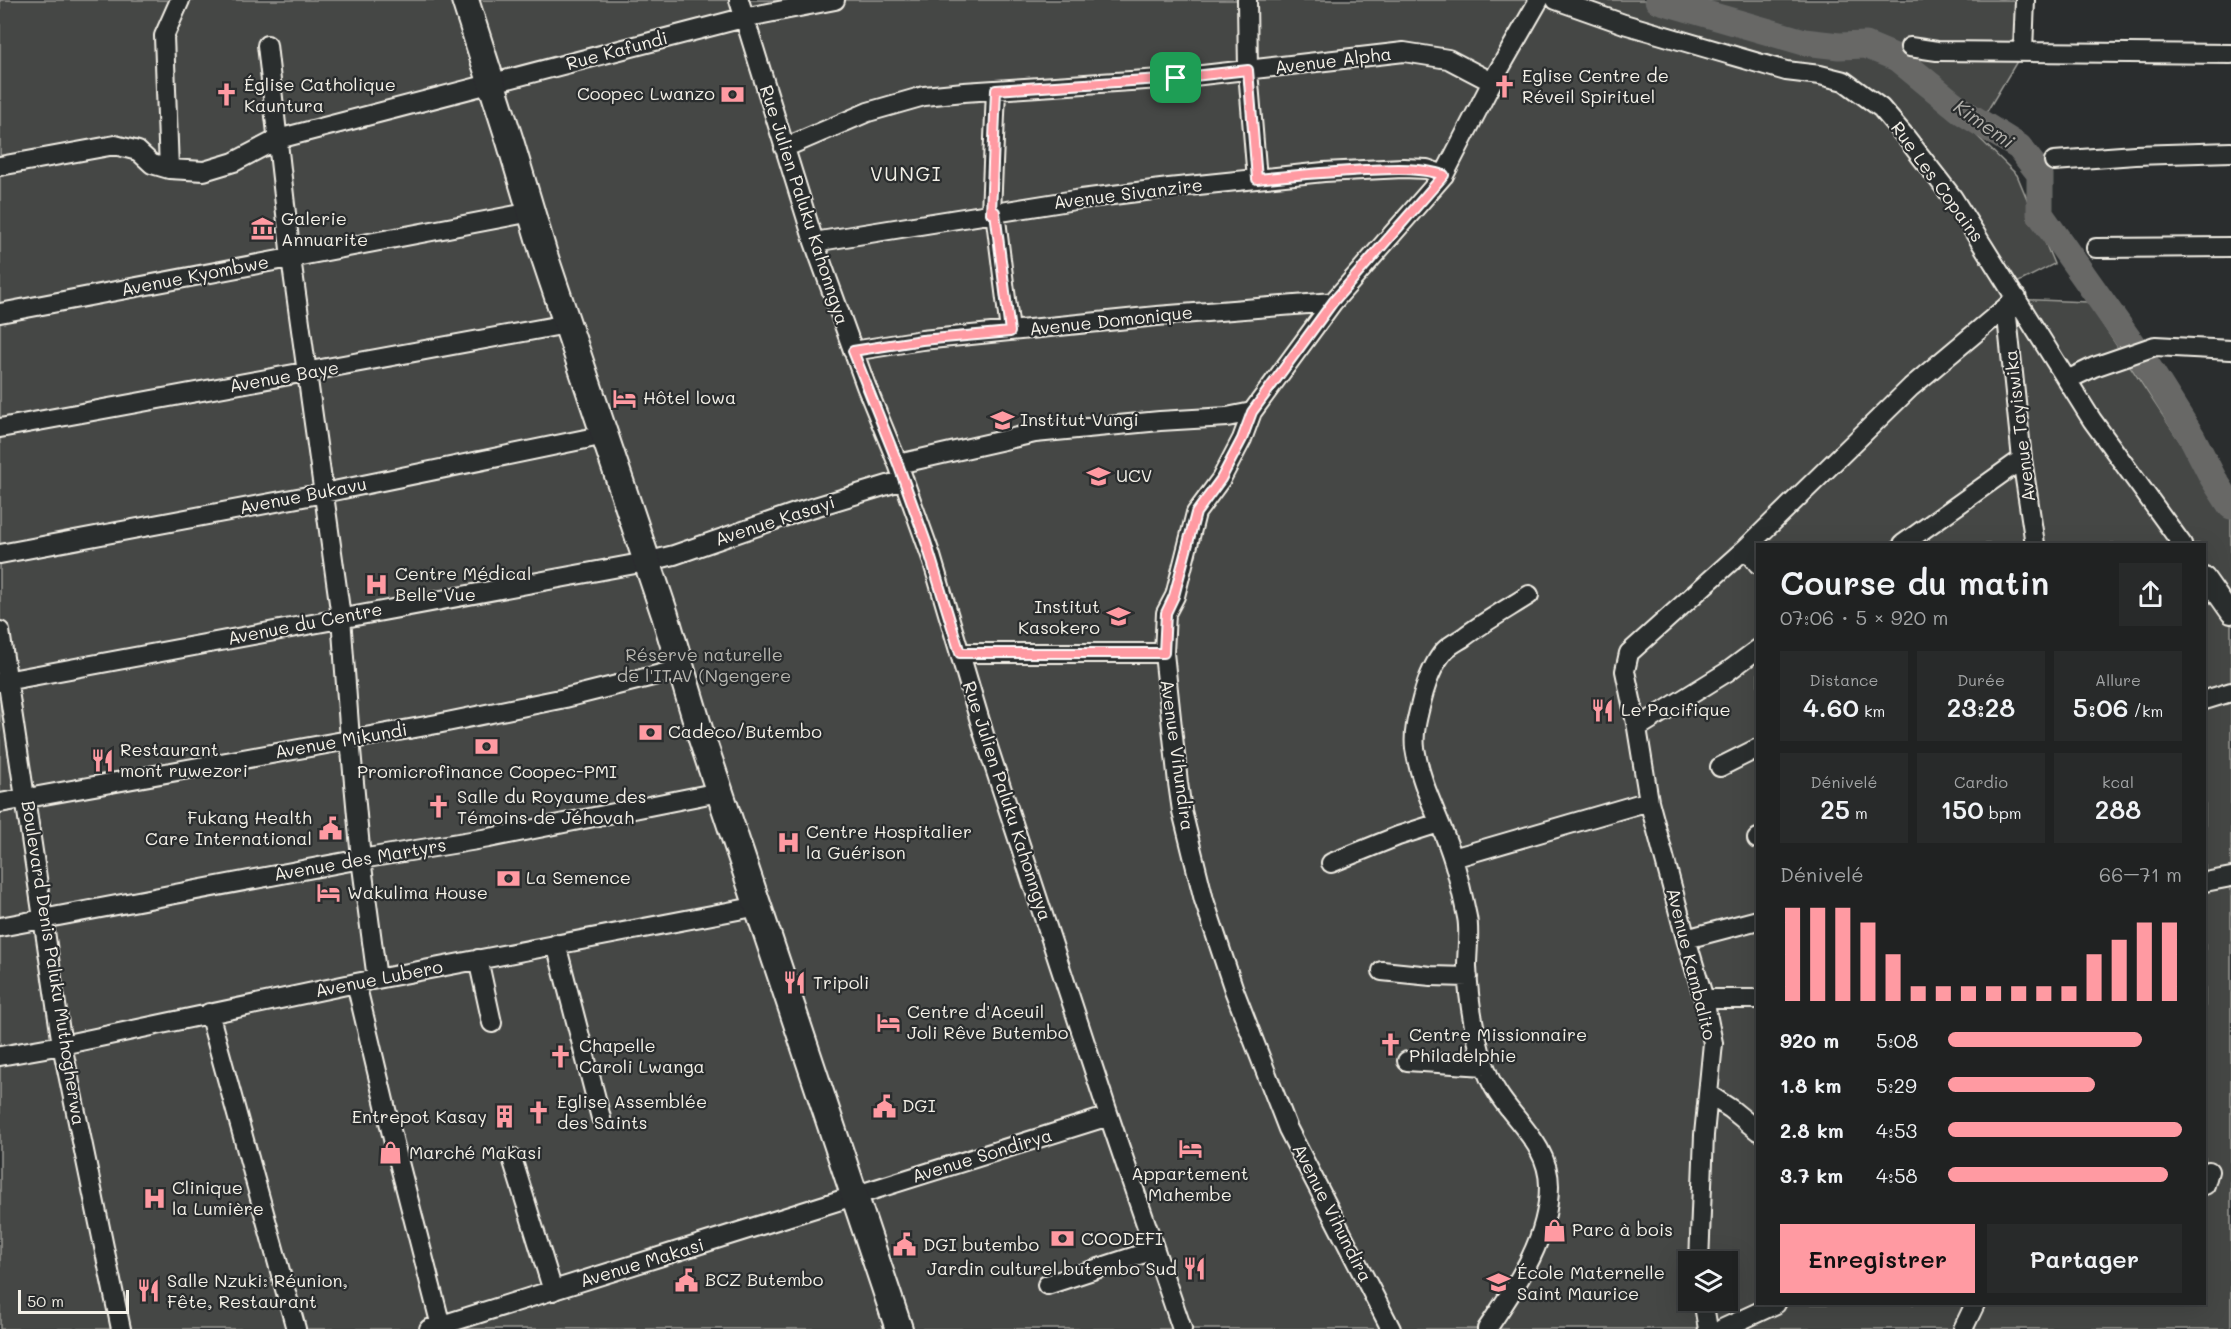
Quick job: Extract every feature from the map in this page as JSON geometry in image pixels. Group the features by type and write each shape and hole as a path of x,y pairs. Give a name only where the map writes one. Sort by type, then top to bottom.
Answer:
{"highway":[{"path":"465,0 567,324 665,615 719,792 855,1196 895,1328"}],"street":[{"path":"0,166 115,145 138,151 152,164 169,169 164,36 180,0"},
{"path":"741,9 836,0"},
{"path":"1247,0 1248,70 1257,179"},
{"name":"Avenue Vihundira","path":"1391,1329 1288,1129 1234,990 1204,900 1182,811 1164,653 1166,613 1174,596 1196,513 1221,479 1242,439 1252,412 1333,302 1444,175 1492,82 1539,0"},
{"name":"Rue Les Copains","path":"1556,0 1624,24 1786,71 1820,75 1844,81 1881,108 1953,198 2011,302 2067,380 2122,463 2181,543"},
{"path":"2023,50 2025,0"},
{"name":"Rue Kafundi","path":"169,169 204,171 234,162 278,139 491,85 741,9"},
{"name":"Rue Julien Paluku Kahonngya","path":"741,9 814,242 931,556 985,738 1109,1116 1182,1329"},
{"path":"267,45 291,258 341,617 361,860 377,979"},
{"path":"1910,47 1937,51 2023,50 2231,54"},
{"name":"Avenue Alpha","path":"784,148 868,112 924,96 1176,78 1404,52 1448,59 1492,82"},
{"path":"996,90 993,213 1010,332"},
{"path":"2054,161 2135,155 2231,152"},
{"name":"Avenue Sivanzire","path":"814,242 1092,197 1257,179 1324,172 1403,168 1427,169 1444,175"},
{"name":"Avenue Kyombwe","path":"0,313 531,212"},
{"path":"2096,248 2231,247"},
{"name":"Avenue Domonique","path":"853,351 922,340 1157,316 1333,302"},
{"path":"1756,561 1746,548 1911,387 2011,302"},
{"name":"Avenue Tayiswika","path":"2011,302 2022,459 2035,543"},
{"name":"Avenue Baye","path":"0,428 567,324"},
{"path":"2067,380 2155,345 2231,350"},
{"name":"Avenue Kasayi","path":"646,562 674,555 798,512 901,472 1035,433 1227,417 1252,412"},
{"name":"Avenue Bukavu","path":"0,554 324,493 605,435"},
{"path":"1904,543 2022,459"},
{"name":"Avenue Kambalito","path":"1699,1251 1707,1094 1713,1043 1704,999 1648,801 1638,728 1625,671 1629,653 1746,548"},
{"name":"Avenue du Centre","path":"4,681 646,562"},
{"path":"2206,578 2231,614"},
{"path":"1487,1329 1518,1283 1538,1243 1548,1211 1549,1185 1546,1164 1534,1139 1503,1104 1485,1066 1474,1024 1468,977 1468,920 1453,858 1430,802 1415,747 1416,722 1425,688 1445,650 1528,596"},
{"name":"Boulevard Denis Paluku Muthogherwa","path":"0,631 4,681 26,798 62,1044 121,1329"},
{"path":"1638,728 1756,651"},
{"path":"960,653 1164,653"},
{"name":"Avenue Mikundi","path":"0,803 565,698 681,669"},
{"path":"2206,700 2231,692"},
{"path":"1720,767 1756,749"},
{"name":"Avenue des Martyrs","path":"0,927 489,838 719,792"},
{"path":"1453,858 1648,801"},
{"path":"1331,863 1398,836 1438,824"},
{"path":"2206,882 2231,876"},
{"name":"Avenue Lubero","path":"0,1056 356,983 759,906"},
{"path":"1686,939 1756,921"},
{"path":"556,944 601,1118"},
{"path":"478,959 492,1023"},
{"path":"1382,971 1468,977"},
{"path":"356,983 435,1327"},
{"path":"1704,999 1756,999"},
{"path":"209,1013 296,1329"},
{"path":"1407,1061 1485,1066"},
{"path":"1707,1094 1731,1109 1756,1129"},
{"name":"Avenue Sondirya","path":"855,1196 1109,1116"},
{"path":"512,1158 553,1291"},
{"name":"Avenue Makasi","path":"435,1327 855,1196"},
{"path":"1047,1285 1155,1250"},
{"path":"1722,1329 1774,1305"},
{"path":"1963,1329 1975,1305"},
{"path":"1705,1311 1708,1329"}],"green space":[{"name":"Réserve naturelle de l'ITAV (Ngengere","path":"0,0 2022,0 2022,53 1974,133 2017,175 2054,264 2003,290 2009,299 2088,302 2231,519 2231,1329 0,1329"}],"waterway":[{"name":"Kimemi","path":"1658,0 1804,42 1839,46 1866,45 1897,58 1963,112 2019,147 2040,174 2040,214 2148,367 2192,437 2213,478 2231,506"}],"place":[{"name":"Eglise Centre de Réveil Spirituel","path":"1504,86"},
{"name":"Coopec Lwanzo","path":"733,94"},
{"name":"Église Catholique Kauntura","path":"226,95"},
{"name":"Galerie Annuarite","path":"263,229"},
{"name":"Hôtel lowa","path":"625,398"},
{"name":"Institut Vungi","path":"1002,420"},
{"name":"UCV","path":"1098,476"},
{"name":"Centre Médical Belle Vue","path":"377,584"},
{"name":"Institut Kasokero","path":"1118,617"},
{"name":"Le Pacifique","path":"1603,710"},
{"name":"Cadeco/Butembo","path":"650,732"},
{"name":"Promicrofinance Coopec-PMI","path":"487,746"},
{"name":"Restaurant mont ruwezori","path":"102,760"},
{"name":"Salle du Royaume des Témoins de Jéhovah","path":"439,807"},
{"name":"Fukang Health Care International","path":"330,828"},
{"name":"Centre Hospitalier la Guérison","path":"788,842"},
{"name":"La Semence","path":"508,878"},
{"name":"Wakulima House","path":"329,893"},
{"name":"Tripoli","path":"795,983"},
{"name":"Centre d'Aceuil Joli Rêve Butembo","path":"889,1022"},
{"name":"Centre Missionnaire Philadelphie","path":"1391,1045"},
{"name":"Chapelle Caroli Lwanga","path":"561,1056"},
{"name":"DGI","path":"884,1106"},
{"name":"Eglise Assemblée des Saints","path":"539,1112"},
{"name":"Entrepot Kasay","path":"505,1117"},
{"name":"Appartement Mahembe","path":"1190,1148"},
{"name":"Marché Makasi","path":"391,1153"},
{"name":"Clinique la Lumière","path":"154,1198"},
{"name":"Parc à bois","path":"1554,1230"},
{"name":"COODEFI","path":"1063,1239"},
{"name":"DGI butembo","path":"905,1245"},
{"name":"Jardin culturel butembo Sud","path":"1195,1269"},
{"name":"BCZ Butembo","path":"687,1280"},
{"name":"École Maternelle Saint Maurice","path":"1499,1283"},
{"name":"Salle Nzuki: Réunion, Fête, Restaurant","path":"149,1291"}],"district":[{"name":"VUNGI","path":"906,174"}],"route":[{"path":"1248,70 1257,179 1324,172 1403,168 1427,169 1444,175 1333,302 1252,412 1242,439 1221,479 1196,513 1174,596 1166,613 1164,653 960,653 931,556 898,464 853,351 922,340 1010,332 995,212 991,213 996,90 1176,78 1248,70"}]}
